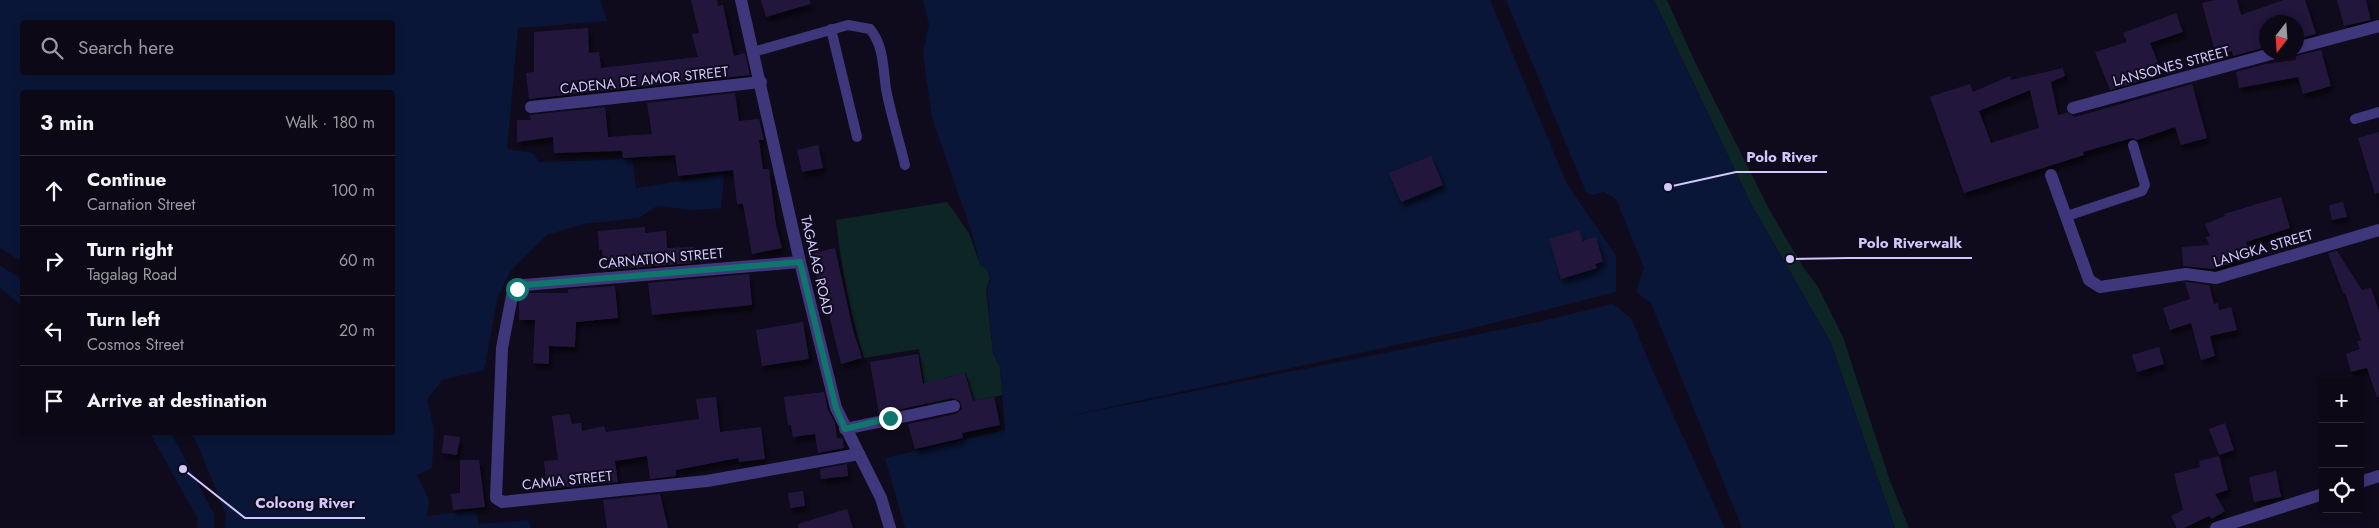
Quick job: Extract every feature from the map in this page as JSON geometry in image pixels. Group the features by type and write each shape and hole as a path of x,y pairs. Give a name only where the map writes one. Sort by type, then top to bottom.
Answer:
{"street":[{"name":"TAGALAG ROAD","path":"741,0 800,262 836,408 881,498 890,528"},
{"path":"2304,46 2379,26"},
{"name":"LANSONES STREET","path":"2073,108 2259,57"},
{"name":"CADENA DE AMOR STREET","path":"531,107 760,82"},
{"name":"LANGKA STREET","path":"2051,175 2089,280 2100,286 2186,274 2216,278 2379,230"},
{"name":"CARNATION STREET","path":"524,285 800,262"},
{"name":"CAMIA STREET","path":"524,285 512,296 502,348 496,498 499,501 707,481 859,454"},
{"path":"845,429 954,406"},
{"path":"2364,481 2379,476"},
{"path":"2216,528 2319,495"}],"lane":[{"path":"753,52 848,24 864,26 870,29 876,36 886,90 905,165"},
{"path":"831,30 857,137"},
{"path":"2355,119 2379,112"},
{"path":"2067,216 2142,191 2145,185 2133,145"}],"green space":[{"path":"1654,0 1667,0 1694,60 1770,211 1803,267 1818,287 1843,337 1890,481 1909,528 1895,528 1831,343 1750,202"},
{"path":"947,202 969,233 980,265 987,269 990,278 986,289 993,353 1000,367 1002,395 974,401 966,373 944,378 950,402 928,408 919,349 864,358 847,290 836,220"}],"water":[{"path":"0,0 600,0 607,21 518,28 507,149 533,153 539,162 632,159 636,188 724,174 721,208 693,210 657,206 639,218 583,224 547,235 511,270 498,296 484,370 442,380 427,400 434,429 432,468 417,475 429,500 427,516 476,510 479,524 528,520 531,528 225,528 226,514 196,441 192,435 395,435 395,90 20,90 20,261 0,248"},
{"path":"923,0 1490,0 1567,184 1616,256 1616,292 1461,331 1055,419 1538,322 1612,304 1632,320 1652,369 1725,528 905,528 885,458 1005,430 1000,367 993,353 987,289 991,278 987,269 980,265 972,233 932,118 923,53 929,24"},
{"path":"1506,0 1654,0 1750,202 1831,343 1895,528 1742,528 1651,303 1636,292 1644,268 1616,199 1604,192 1592,195 1586,192"},
{"path":"0,266 20,278 20,304 0,288"},
{"path":"151,435 172,435 214,514 214,528 197,528 198,519"}],"building":[{"path":"691,0 717,0 718,6 723,5 734,56 745,53 750,75 529,99 526,73 534,72 534,32 588,28 589,53 599,52 601,68 698,57 692,34 699,33"},
{"path":"761,0 810,0 810,4 766,17"},
{"path":"2216,0 2237,0 2241,15 2284,0 2305,0 2316,34 2304,37 2304,15 2259,15 2259,49 2233,56 2232,51 2216,55 2202,3"},
{"path":"2337,0 2366,0 2371,20 2344,26"},
{"path":"2176,13 2183,32 2150,43 2163,75 2110,90 2095,52 2127,42 2123,33"},
{"path":"2321,50 2331,86 2303,94 2298,77 2239,88 2236,72 2266,64 2304,60 2304,54"},
{"path":"2063,68 2065,76 2051,82 2058,115 2067,113 2075,117 2192,84 2207,138 2181,145 2175,127 2137,140 2132,138 2083,152 2084,155 1964,193 1930,97 1970,84 1973,92 2010,76 2011,80","holes":["2030,90 2039,128 1991,143 1979,111"]},
{"path":"735,93 739,121 759,119 764,140 759,140 763,169 769,169 776,225 782,248 752,254 743,204 737,204 733,170 678,176 675,155 623,158 622,151 554,153 553,137 517,142 517,120 531,120 530,115 605,107 608,137 652,134 647,103"},
{"path":"2379,132 2379,193 2375,194 2358,138"},
{"path":"818,145 823,168 802,172 797,150"},
{"path":"1431,156 1443,185 1401,202 1389,173"},
{"path":"2281,197 2290,228 2246,242 2250,253 2228,261 2229,264 2213,269 2183,266 2182,247 2209,245 2206,237 2210,236 2205,224 2225,216 2224,214"},
{"path":"2343,202 2347,217 2332,220 2329,205"},
{"path":"645,227 645,233 666,231 667,248 694,247 694,263 604,270 602,250 599,250 598,231"},
{"path":"1579,230 1583,241 1596,237 1603,262 1595,264 1597,268 1561,279 1549,239"},
{"path":"835,248 853,330 862,358 841,364 820,278 817,278 810,254"},
{"path":"2337,251 2362,290 2371,288 2379,311 2379,397 2377,397 2367,368 2351,372 2346,354 2360,349 2357,342 2361,340 2345,293 2343,293 2328,253"},
{"path":"749,274 752,305 652,315 648,283"},
{"path":"2185,282 2209,285 2214,304 2218,303 2219,310 2231,307 2237,330 2210,336 2215,356 2201,360 2191,323 2170,330 2163,308 2190,299"},
{"path":"615,286 618,318 576,322 575,347 549,346 549,364 533,363 535,320 519,320 519,300 527,293 568,293 568,289"},
{"path":"803,322 809,359 762,366 756,330"},
{"path":"2159,347 2164,364 2137,372 2132,355"},
{"path":"918,354 923,384 965,373 973,401 994,397 1000,425 962,433 963,438 915,449 908,424 956,414 962,409 960,401 952,398 879,414 870,362"},
{"path":"824,392 828,410 835,423 837,438 842,438 844,448 818,453 815,434 793,437 791,425 788,425 784,397"},
{"path":"716,397 720,432 761,427 765,459 739,462 738,458 676,470 676,476 650,479 647,456 615,461 618,482 547,489 544,461 558,460 552,416 569,414 572,424 581,423 582,431 604,426 606,432 699,419 696,399"},
{"path":"2225,423 2234,450 2219,455 2209,429"},
{"path":"444,435 460,437 457,455 442,453"},
{"path":"2219,456 2228,490 2215,494 2225,511 2212,519 2209,516 2184,528 2177,528 2171,516 2183,510 2174,474 2200,467 2199,461"},
{"path":"460,460 479,460 485,507 453,510 451,494 460,493"},
{"path":"847,464 848,476 821,479 820,469"},
{"path":"2276,471 2281,497 2254,502 2249,477"},
{"path":"803,491 805,506 790,508 788,493"},
{"path":"660,494 668,528 607,528 603,500"},
{"path":"847,509 853,528 798,528 798,524"}],"place":[{"name":"Polo River","path":"1668,187"},
{"name":"Polo Riverwalk","path":"1790,259"},
{"name":"Coloong River","path":"183,469"}],"route":[{"path":"517,289 524,285 800,262 836,408 845,429 890,418"}]}
